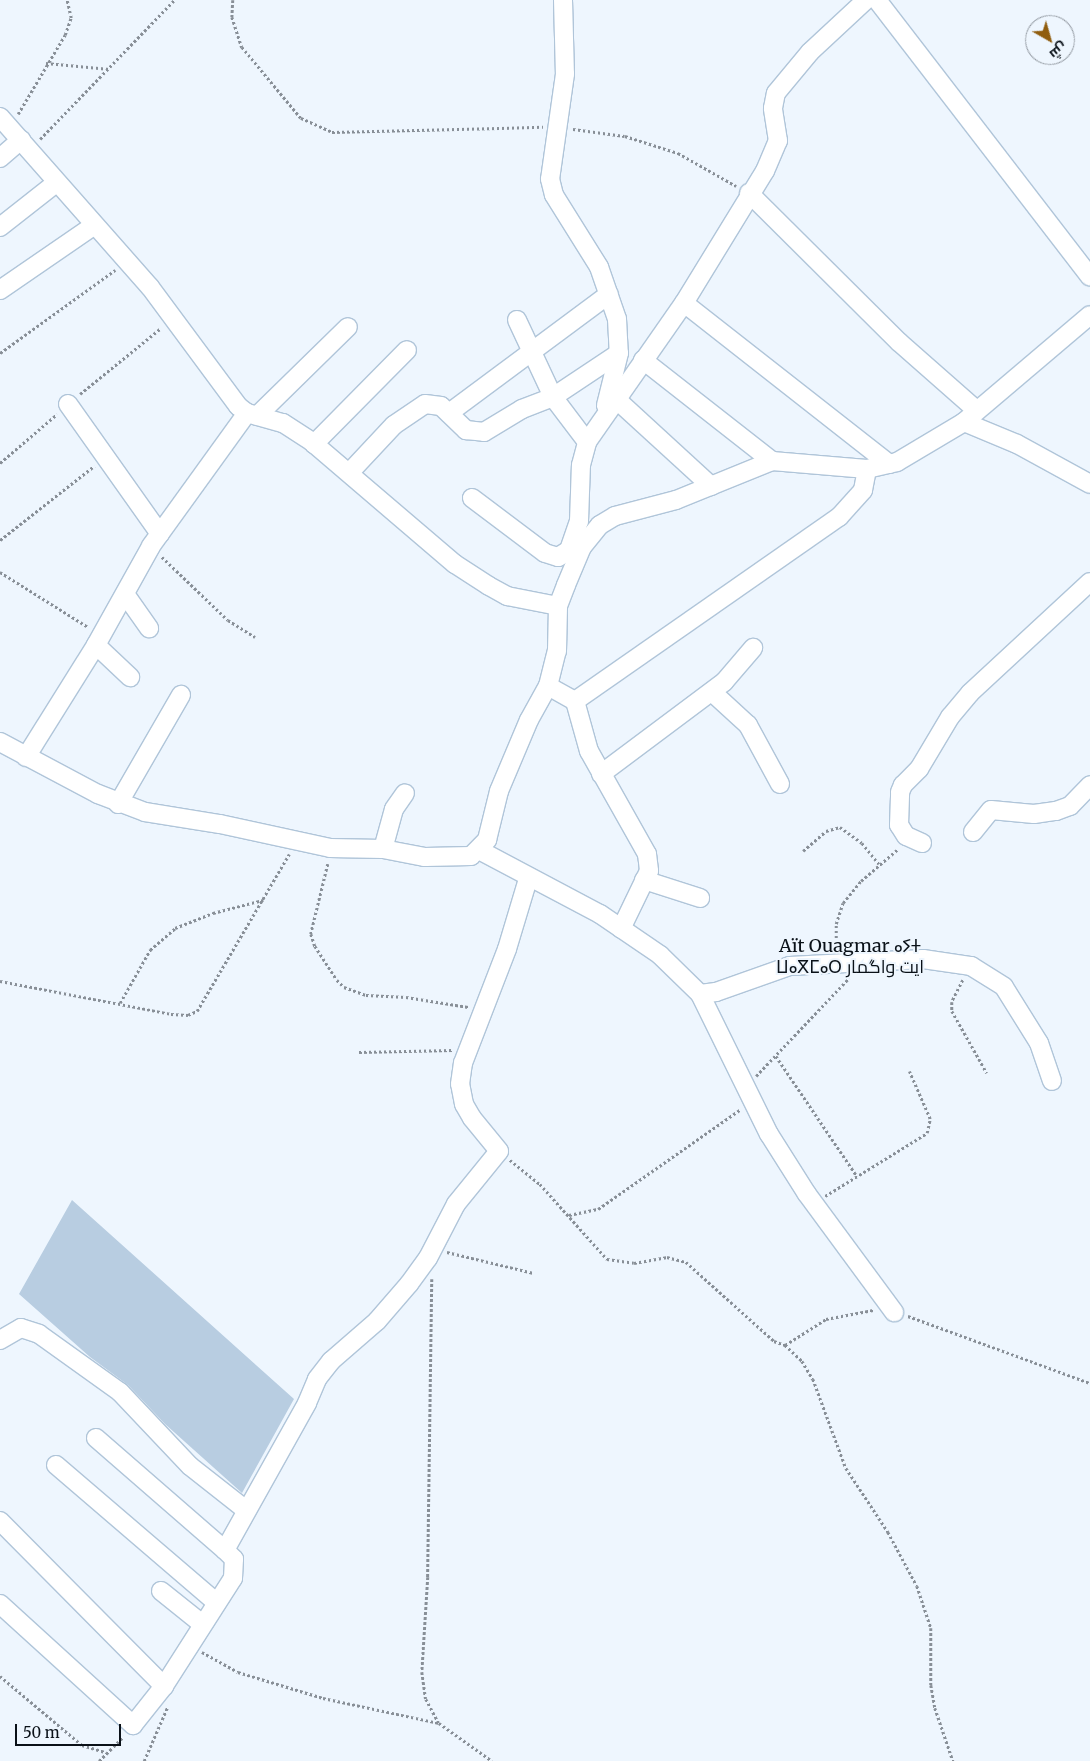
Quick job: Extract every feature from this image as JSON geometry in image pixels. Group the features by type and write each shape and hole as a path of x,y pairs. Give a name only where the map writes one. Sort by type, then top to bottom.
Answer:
{"street":[{"path":"563,0 565,74 557,126 552,188 587,246 610,294 617,319 619,353 603,420"},
{"path":"472,498 545,553 554,557 562,555 572,544 579,521 581,465 587,442 684,303 749,193 765,171 778,141 774,108 776,92 810,52 866,0"},
{"path":"877,0 1090,278"},
{"path":"0,158 15,134 174,318 231,397 252,415 283,423 314,444 350,472 455,564 489,586 507,596 558,606"},
{"path":"0,227 56,183"},
{"path":"749,193 899,342 970,416 1018,444 1089,481"},
{"path":"0,290 93,226"},
{"path":"449,413 533,349 610,294"},
{"path":"684,303 889,464"},
{"path":"0,742 118,804 330,848 383,849 425,857 459,858 479,850 489,834 499,791 529,720 548,686 557,651 558,606 582,547 600,525 615,516 676,500 772,461 867,470 889,464 924,447 970,416 1090,315"},
{"path":"517,320 533,349 553,397 587,442"},
{"path":"26,757 99,640 155,540 252,415 348,327"},
{"path":"314,444 407,350"},
{"path":"350,472 394,425 416,408 435,404 449,413 466,430 484,432 522,410 553,397 619,353"},
{"path":"643,360 772,461"},
{"path":"616,399 711,486"},
{"path":"68,404 104,457 155,540"},
{"path":"575,701 839,517 863,490 867,470"},
{"path":"916,840 899,825 900,792 919,768 950,717 970,693 1090,582"},
{"path":"125,594 149,628"},
{"path":"99,640 130,676"},
{"path":"601,774 733,675 753,648"},
{"path":"548,686 575,701 589,750 601,774 644,845 649,871 621,929"},
{"path":"712,692 748,725 780,784"},
{"path":"118,804 181,695"},
{"path":"974,832 991,810 1034,814 1056,811 1070,806 1090,785"},
{"path":"383,849 394,809 405,793"},
{"path":"479,850 528,879 576,900 621,929 660,955 700,994 768,1134 814,1203 894,1312"},
{"path":"226,1550 246,1510 307,1403 317,1379 331,1361 392,1305 431,1254 456,1204 500,1151 464,1104 460,1084 468,1050 507,949 528,879"},
{"path":"644,880 700,898"},
{"path":"700,994 716,992 790,966 923,959 971,966 1004,987 1039,1043 1052,1081"},
{"path":"0,1340 21,1328 39,1334 120,1392 190,1466 246,1510"},
{"path":"0,1604 133,1725 164,1686 201,1623 235,1571 234,1559 226,1550 96,1438"},
{"path":"56,1465 216,1602"},
{"path":"0,1521 164,1686"},
{"path":"161,1591 201,1623"}],"path":[{"path":"15,134 46,63 66,35 71,18 67,0"},
{"path":"15,134 110,69 174,0"},
{"path":"233,0 232,17 242,47 301,118 332,132 479,131 557,126 625,136 678,153 749,193"},
{"path":"46,63 110,69"},
{"path":"0,353 126,262"},
{"path":"0,463 68,404 174,318"},
{"path":"0,540 104,457"},
{"path":"155,540 228,620 255,637"},
{"path":"0,572 99,640"},
{"path":"803,851 826,831 840,827 862,843 879,864"},
{"path":"839,964 834,936 840,912 849,895 879,864 916,840"},
{"path":"0,981 171,1014 188,1016 198,1012 296,841"},
{"path":"330,848 311,934 322,959 336,980 344,987 366,995 406,997 483,1010"},
{"path":"120,1003 150,950 175,928 213,913 263,900"},
{"path":"569,1215 598,1209 750,1094 776,1056 864,963"},
{"path":"971,966 952,1002 952,1011 987,1073"},
{"path":"359,1052 468,1050"},
{"path":"776,1056 857,1176"},
{"path":"814,1203 927,1133 930,1119 909,1070"},
{"path":"500,1151 540,1184 607,1259 634,1263 668,1257 686,1262 707,1278 762,1334 785,1345 802,1361 813,1379 846,1468 888,1532 917,1586 931,1628 931,1685 935,1708 953,1761"},
{"path":"439,1723 426,1699 422,1672 428,1577 428,1390 433,1308 431,1254 534,1273"},
{"path":"785,1345 826,1319 872,1310 894,1312 994,1345 1090,1383"},
{"path":"189,1644 238,1672 323,1698 439,1723 492,1761"},
{"path":"0,1676 82,1745 105,1752"},
{"path":"144,1761 168,1708 168,1693 164,1686"},
{"path":"99,1761 105,1752 133,1725"}],"building":[{"path":"72,1200 294,1399 242,1493 165,1424 128,1385 90,1357 19,1294"}],"district":[{"name":"Aït Ouagmar ⴰⵢⵜ ⵡⴰⴳⵎⴰⵔ ايت واگمار","path":"850,958"}]}
